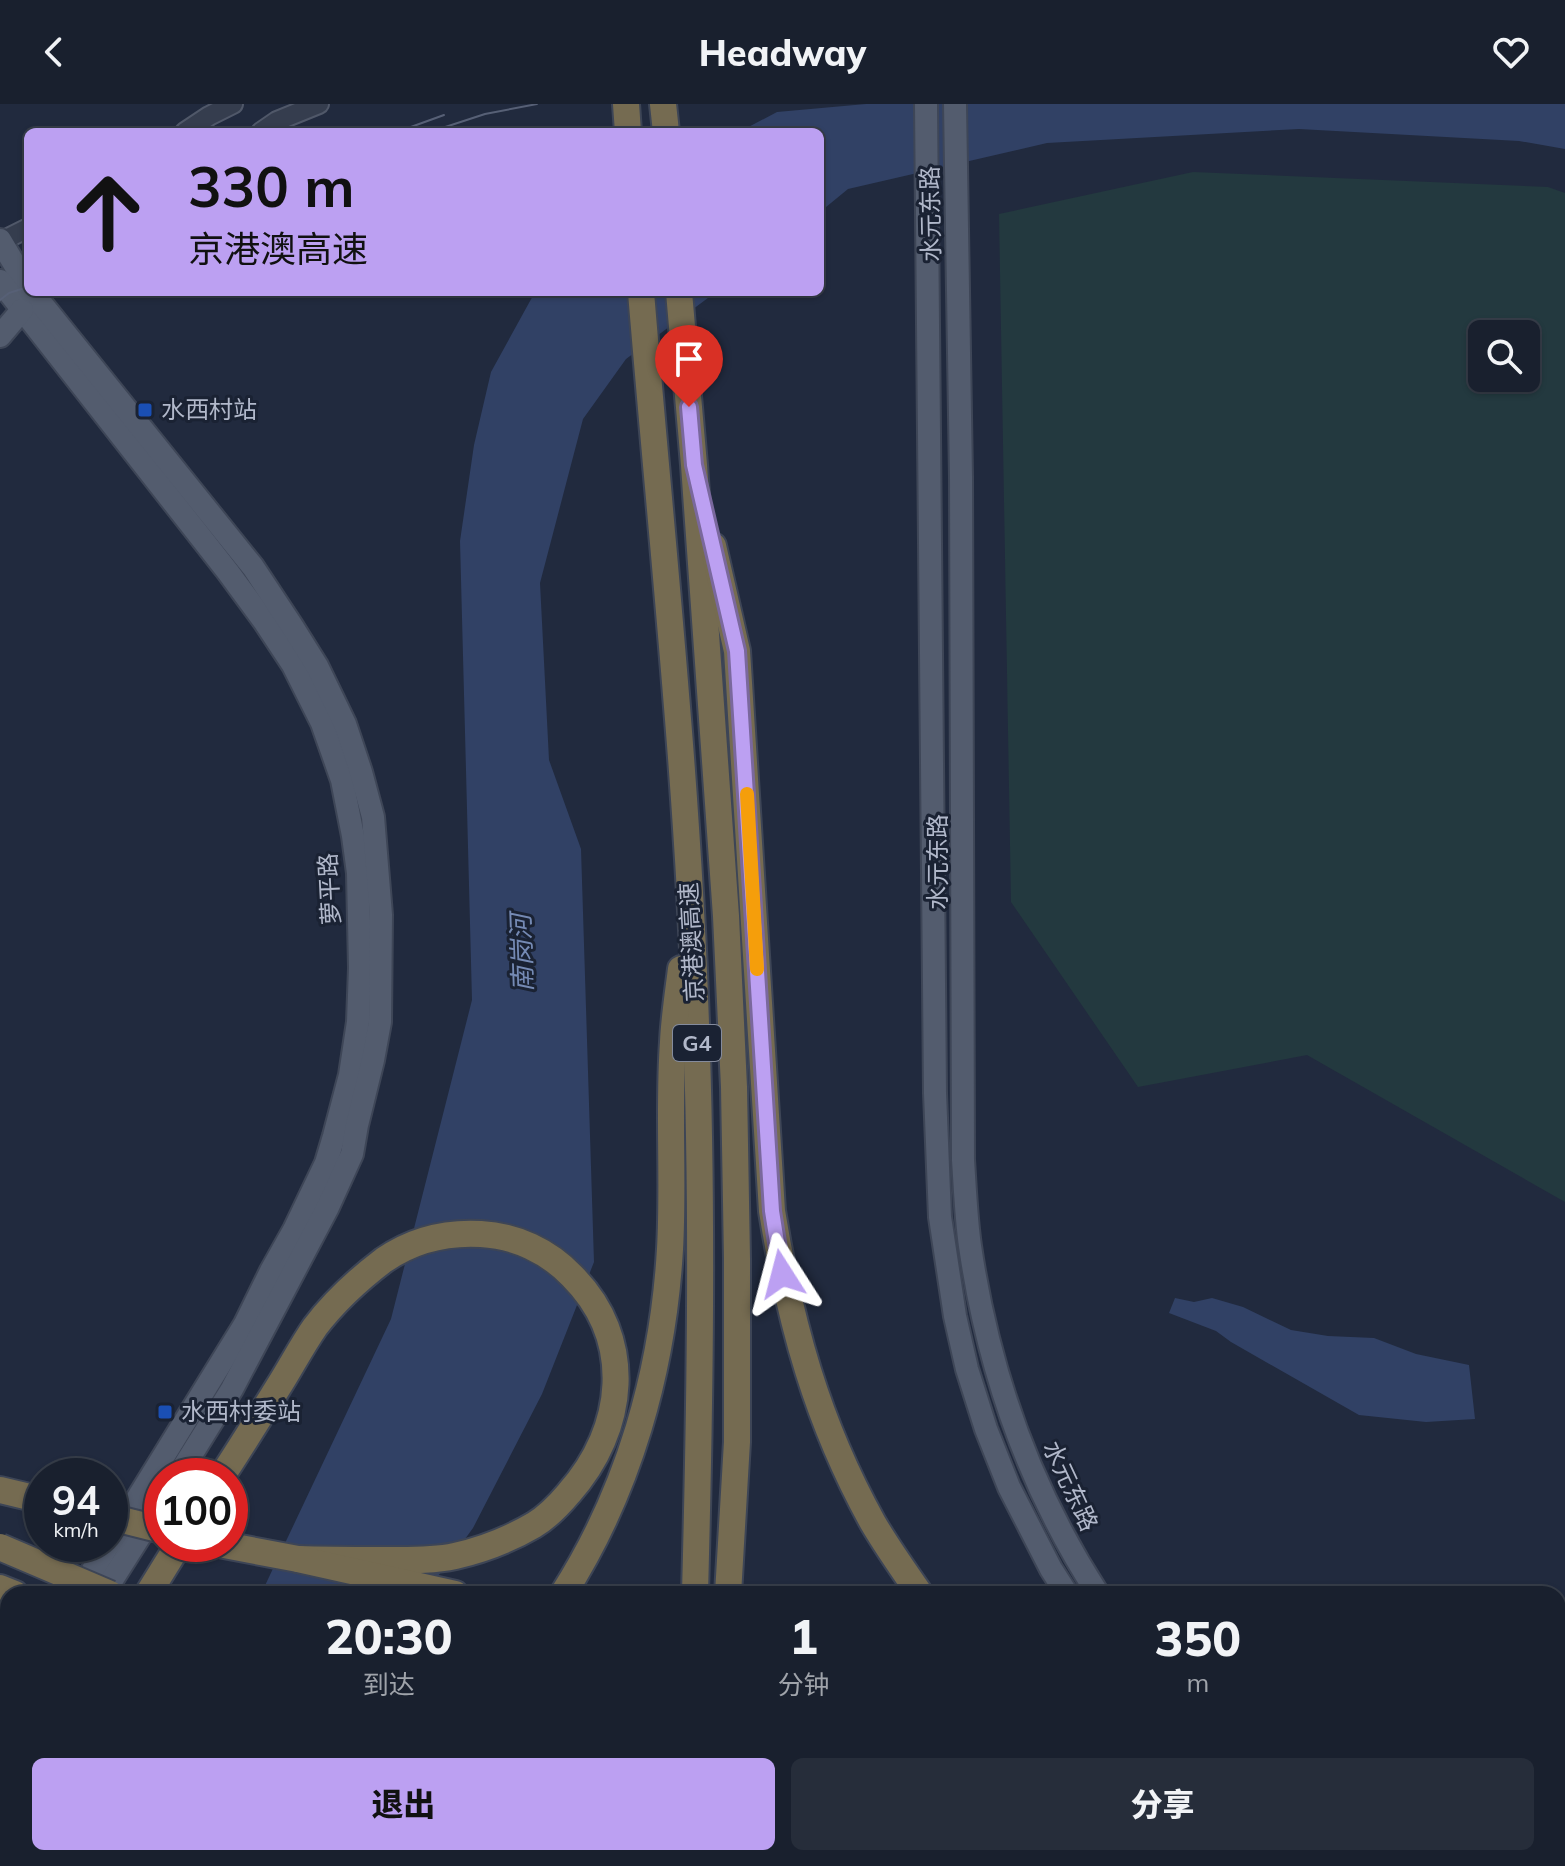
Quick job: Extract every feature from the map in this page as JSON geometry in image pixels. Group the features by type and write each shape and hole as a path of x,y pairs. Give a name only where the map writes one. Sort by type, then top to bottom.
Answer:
{"highway":[{"path":"626,104 628,128"},
{"path":"663,104 666,128"},
{"name":"京港澳高速","path":"641,296 671,631 696,1022 701,1369 695,1586"},
{"name":"京港澳高速","path":"679,296 726,916 734,1087 737,1427 728,1586"},
{"path":"694,465 737,651 772,1211 782,1274 799,1343 831,1437 874,1523 915,1586"},
{"path":"568,1586 615,1498 639,1430 659,1348 670,1249 673,1042 690,894"},
{"path":"233,1458 315,1327 340,1299 386,1259 408,1246 460,1233 496,1235 523,1243 562,1265 584,1288 604,1321 614,1353 617,1380 614,1410 594,1458 580,1481 558,1506 535,1524 497,1542 454,1556 423,1560 298,1559"},
{"path":"0,1490 24,1496"},
{"path":"0,1547 91,1586"},
{"path":"248,1550 419,1586"},
{"path":"153,1586 168,1562"}],"main road":[{"name":"水元东路","path":"926,104 935,1093 940,1217 955,1316 967,1369 986,1429 1009,1487 1062,1586"},
{"name":"水元东路","path":"955,104 962,492 963,1160 969,1244 979,1298 1008,1409 1030,1468 1077,1562 1093,1586"},
{"name":"萝平路","path":"0,241 24,284"},
{"name":"萝平路","path":"0,281 24,293"},
{"name":"萝平路","path":"31,296 253,567 292,626 317,666 345,724 373,817 381,915 380,1022 352,1154 328,1207 232,1389 189,1458"},
{"name":"萝平路","path":"31,296 293,665 322,723 342,780 358,873 358,1022 350,1075 326,1163 245,1324 128,1514"},
{"path":"0,336 31,296"},
{"path":"108,1586 144,1529"},
{"name":"萝平路","path":"83,1586 98,1562"}],"street":[{"path":"191,128 233,104"},
{"path":"267,128 319,104"},
{"path":"0,241 24,230"}],"green space":[{"path":"1193,172 1548,187 1565,193 1565,1202 1307,1055 1138,1087 1011,902 999,214"}],"water":[{"path":"866,104 1565,104 1565,149 1519,141 1299,129 1047,143 848,189 824,209 824,128 747,128 777,112"},
{"name":"南岗河","path":"533,296 711,296 626,359 583,419 540,583 549,760 581,849 594,1262 542,1394 473,1528 431,1586 265,1586 391,1319 472,1000 460,541 474,445 491,372"},
{"path":"1175,1298 1194,1302 1212,1298 1243,1307 1291,1330 1328,1336 1374,1338 1416,1354 1469,1365 1475,1419 1426,1422 1359,1415 1216,1331 1169,1313"}],"tram line":[{"path":"442,128 485,114 537,104"},
{"path":"408,128 444,115"},
{"path":"0,300 24,288"}],"slow traffic":[{"path":"747,794 757,969"}],"place":[{"name":"水西村站","path":"145,410"},
{"name":"水西村委站","path":"165,1412"}],"route":[{"path":"689,407 694,465 737,651 772,1211 782,1274"}]}
